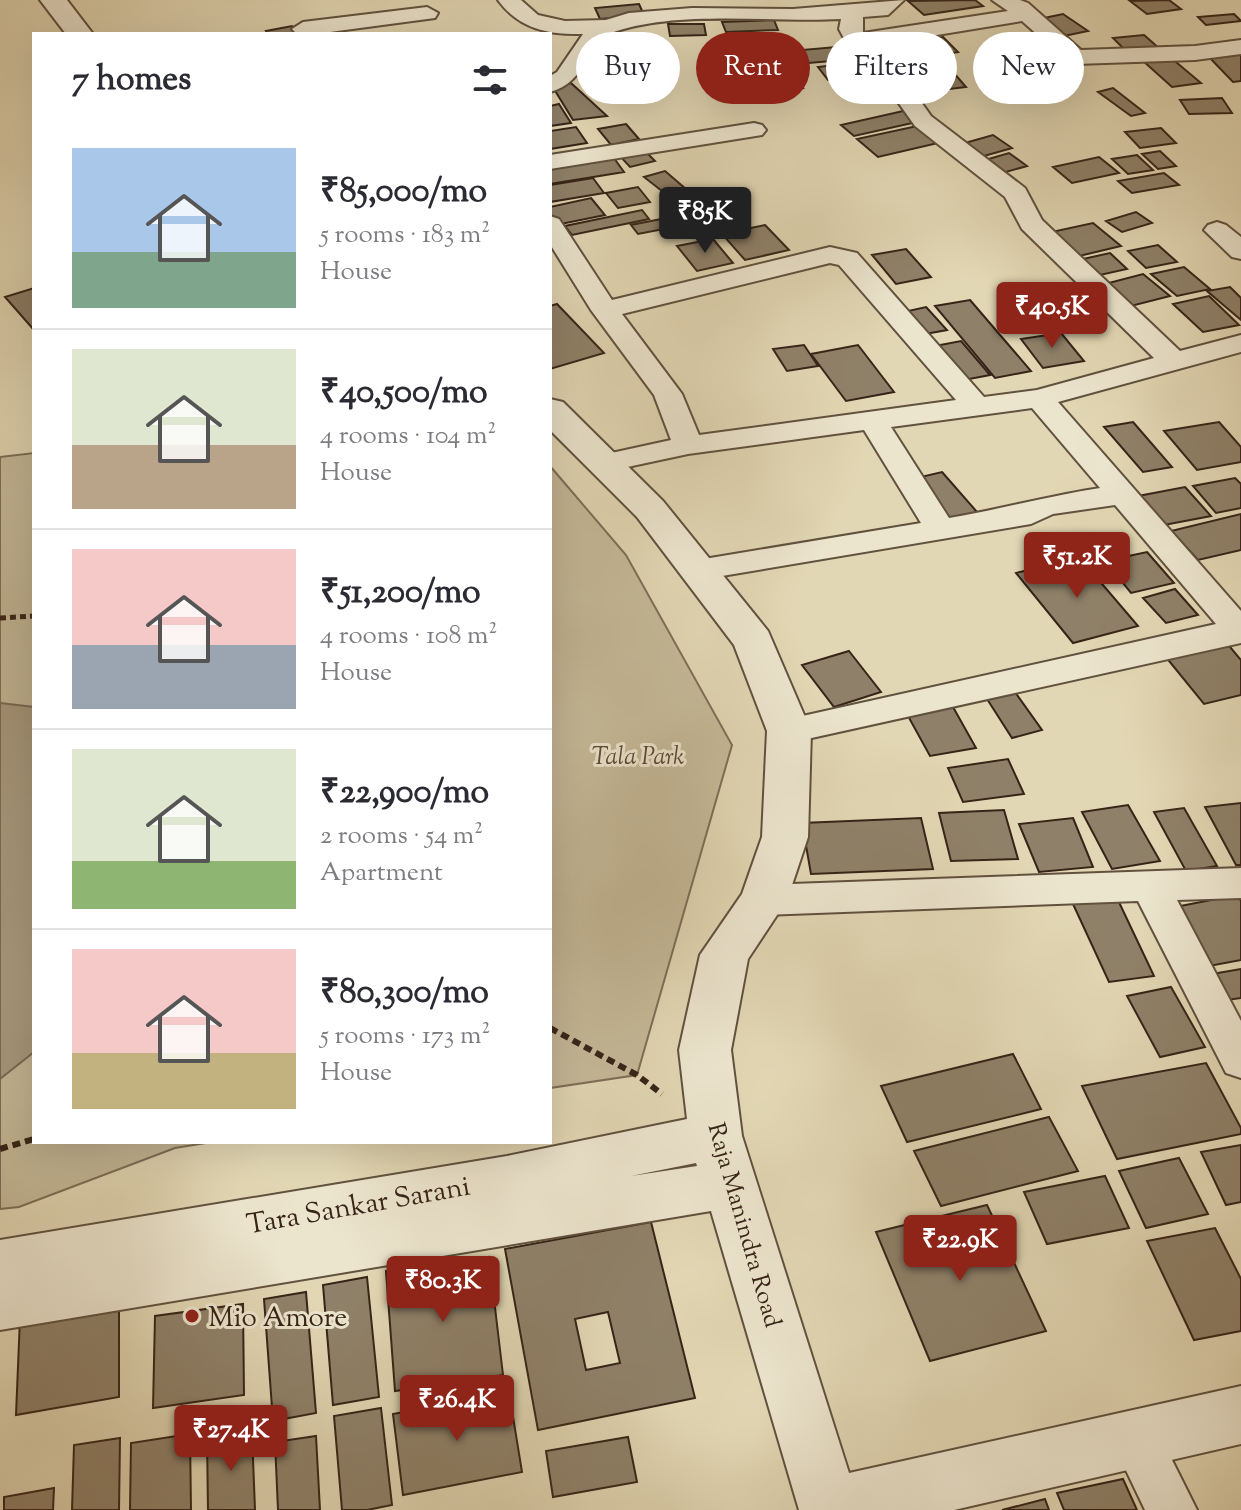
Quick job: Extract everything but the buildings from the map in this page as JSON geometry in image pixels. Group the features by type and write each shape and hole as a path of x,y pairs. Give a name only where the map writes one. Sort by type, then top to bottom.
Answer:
{"street":[{"path":"53,0 78,32"},
{"path":"509,0 528,21 544,26 608,27"},
{"path":"552,84 565,77 596,31 629,20 692,14 793,15 880,10 893,0"},
{"path":"1003,0 1027,14 1076,57 1195,53 1241,47"},
{"path":"303,29 423,6 440,32"},
{"path":"852,32 854,11"},
{"path":"914,32 1027,14"},
{"path":"911,104 923,121 1016,193 1031,224 1174,361"},
{"path":"552,162 754,130"},
{"path":"552,227 605,310 668,394 688,445"},
{"path":"1217,230 1241,251"},
{"path":"605,310 830,255 840,256 848,259 976,406"},
{"path":"604,463 688,445 1039,398 1241,343"},
{"path":"789,731 1240,631 1039,398"},
{"name":"Raja Manindra Road","path":"552,412 650,509 753,641 789,731 785,837 763,900 724,955 705,1050 723,1160 821,1509"},
{"path":"872,420 941,530"},
{"path":"698,570 941,530 1031,514 1044,506 1121,495"},
{"path":"763,900 1241,883"},
{"path":"1150,886 1241,1061"},
{"path":"0,1304 310,1251 723,1160"},
{"name":"Tara Sankar Sarani","path":"0,1265 507,1179 723,1160"},
{"path":"821,1509 1241,1415"},
{"path":"1136,1439 1172,1510"}],"path":[{"path":"0,618 32,616"},
{"path":"552,1029 637,1075"},
{"path":"0,1149 32,1140"}],"green space":[{"path":"32,453 32,1144 200,1144 175,1148 19,1207 0,1209 0,457"},
{"name":"Tala Park","path":"552,468 626,555 732,745 637,1075 552,1088"}],"shaded area":[{"path":"0,703 32,707 32,1054 0,1079"}],"place":[{"name":"Mio Amore","path":"192,1316"}]}
